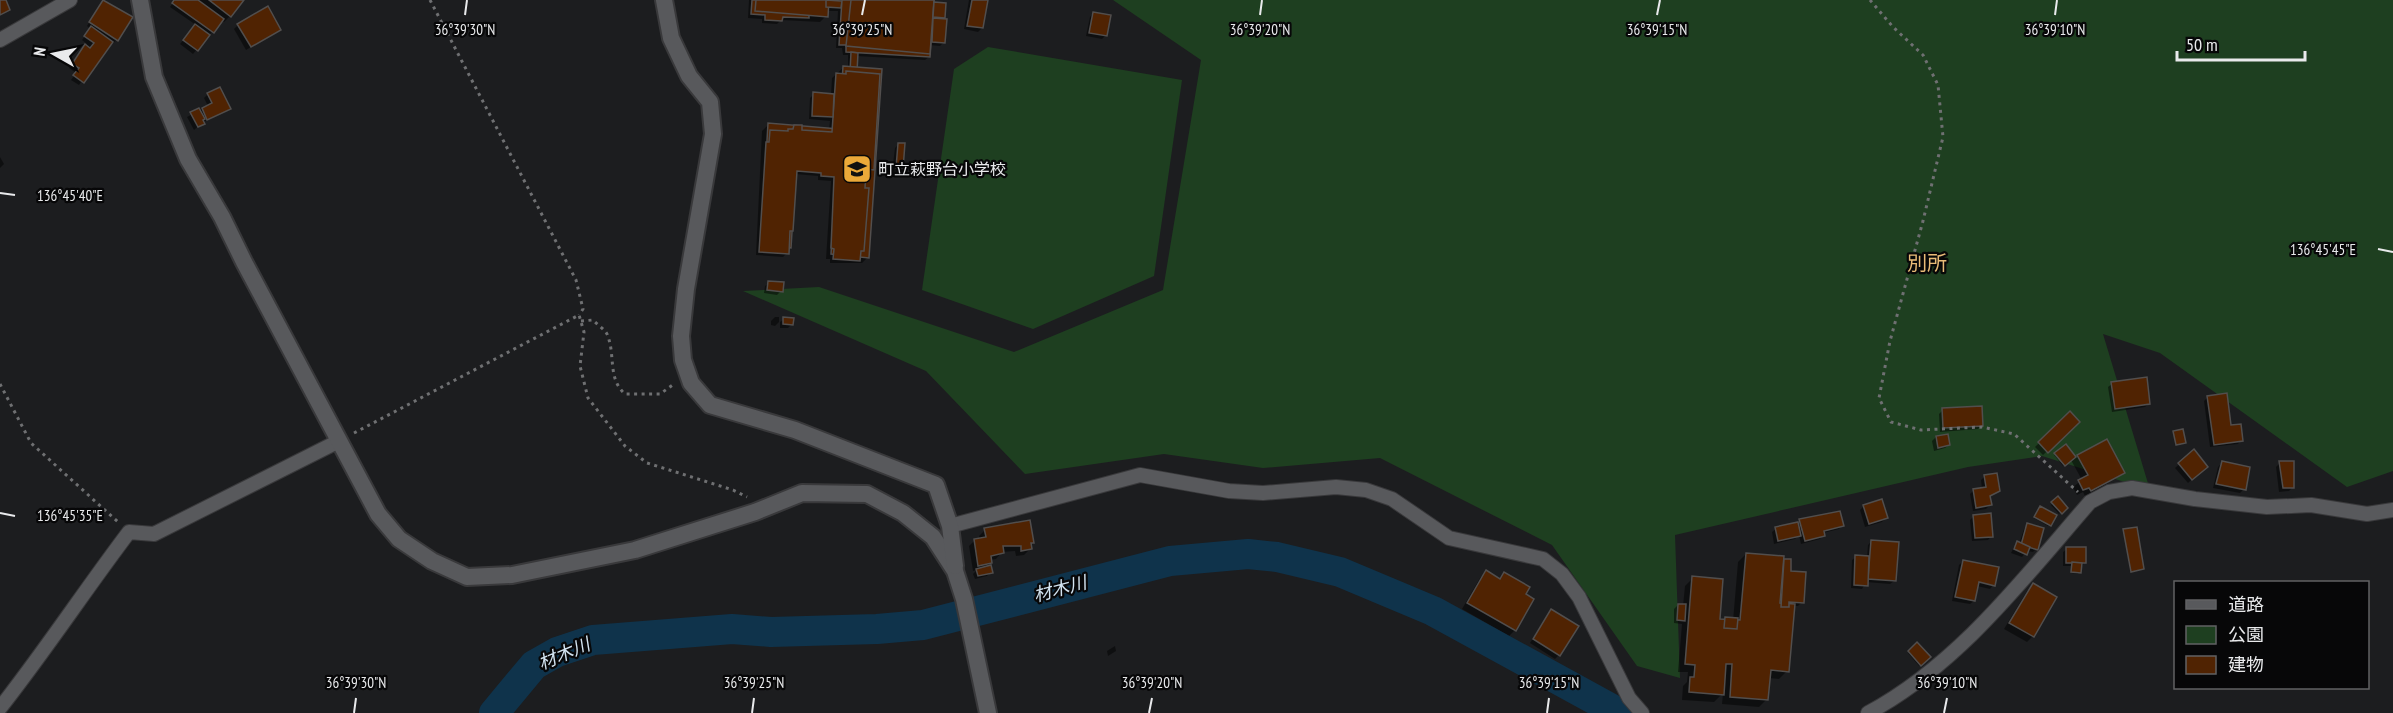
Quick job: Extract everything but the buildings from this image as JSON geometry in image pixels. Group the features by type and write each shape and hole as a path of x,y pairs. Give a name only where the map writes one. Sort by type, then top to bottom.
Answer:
{"street":[{"path":"0,40 70,0"},
{"path":"140,0 154,77 188,159 222,217 378,514 399,539 432,561 467,577 512,575 635,550 755,512 802,493 867,494 903,513 933,537 955,571"},
{"path":"664,0 671,38 675,47 689,76 710,102 713,134 686,289 681,336 683,360 691,384 710,405 795,430 936,485 950,526 955,571 964,599 988,713"},
{"path":"0,708 38,660 81,596 129,532 154,534 339,441"},
{"path":"950,526 1140,475 1229,491 1263,494 1336,487 1366,490 1392,499 1449,537 1543,559 1562,574 1579,597 1629,698 1642,713"},
{"path":"1868,713 1894,699 1993,615 2090,502 2109,492 2132,488 2195,499 2267,507 2311,505 2367,514 2393,510"}],"path":[{"path":"339,441 579,315 583,309 576,280 430,0"},
{"path":"1870,0 1893,27 1923,55 1938,85 1943,137 1890,341 1879,398 1891,422 1921,430 1982,427 2014,434 2090,502"},
{"path":"579,315 584,332 580,366 588,398 625,446 647,463 734,490 761,503 777,502"},
{"path":"581,321 593,320 606,332 612,349 612,372 616,386 625,394 660,394 687,374"},
{"path":"0,384 31,443 129,532"}],"green space":[{"path":"1113,0 2393,0 2393,471 2347,487 2160,353 2103,334 2150,490 2042,456 1968,467 1675,535 1680,678 1637,666 1552,545 1380,458 1263,468 1164,454 1025,474 926,371 743,291 819,287 1014,352 1163,290 1201,60"},
{"path":"988,47 1182,80 1154,276 1033,329 922,290 954,69"}],"waterway":[{"name":"材木川","path":"494,713 534,665 557,652 593,640 732,629 771,632 877,629 923,625 1170,561 1248,554 1277,557 1340,572 1433,611 1619,713"}],"place":[{"name":"町立萩野台小学校","path":"857,169"}],"district":[{"name":"別所","path":"1927,263"}]}
